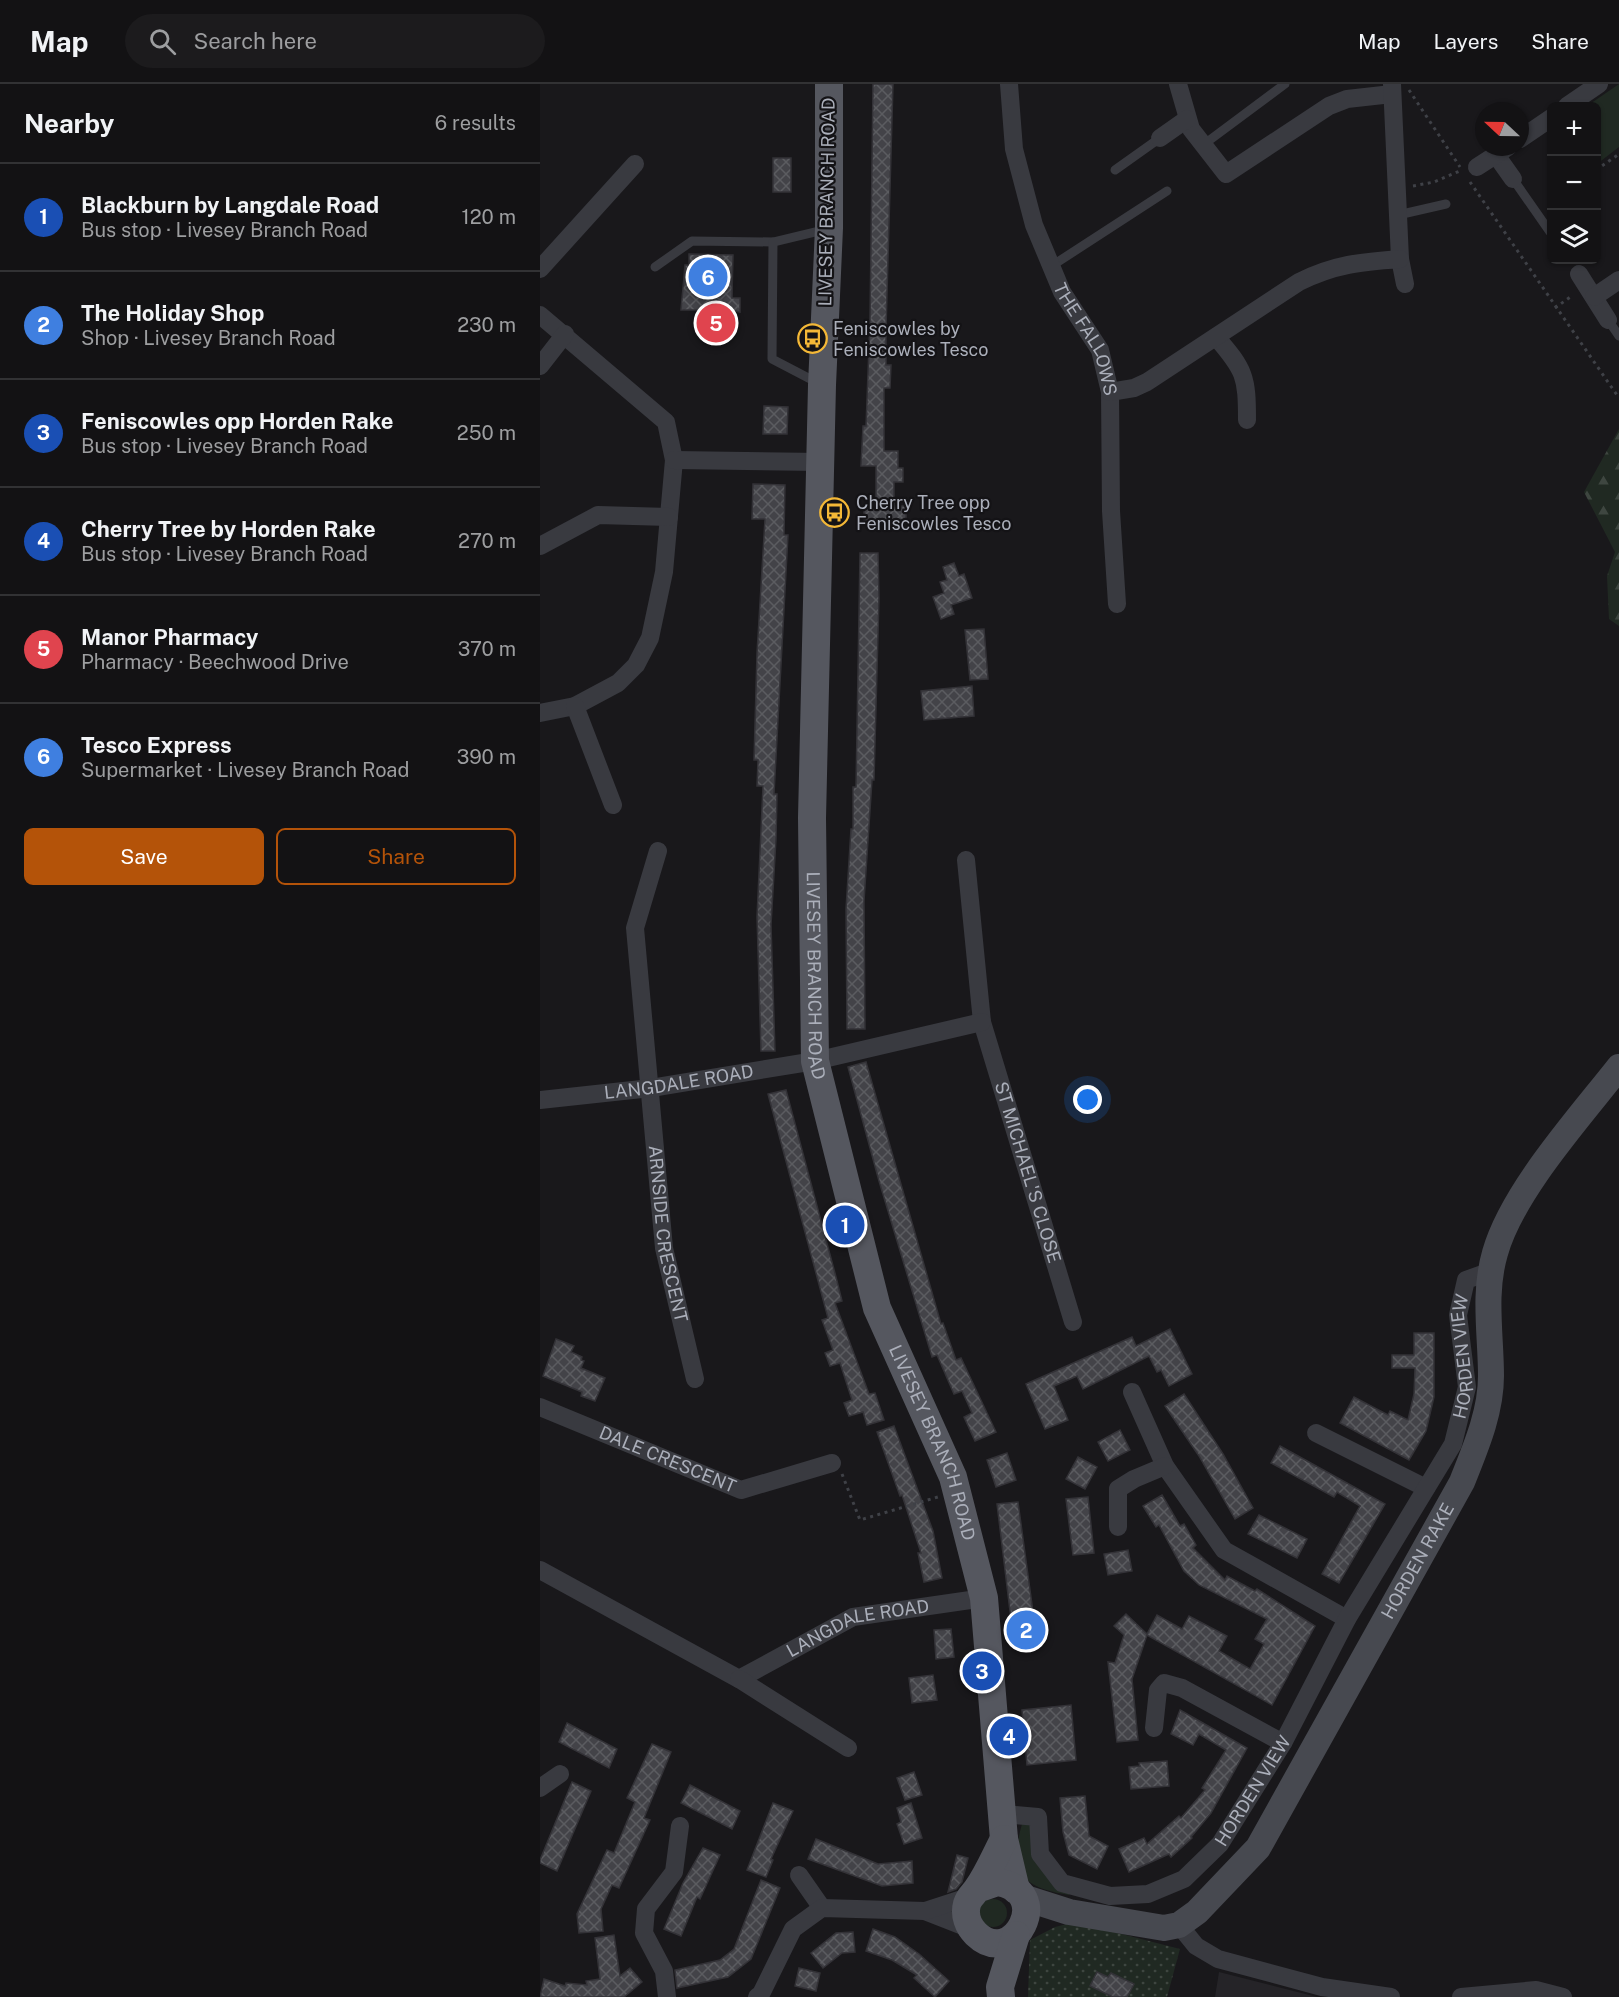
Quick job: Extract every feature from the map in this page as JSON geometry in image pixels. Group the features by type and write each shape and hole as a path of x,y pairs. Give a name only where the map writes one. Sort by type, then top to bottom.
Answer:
{"main road":[{"name":"LIVESEY BRANCH ROAD","path":"829,84 829,228 822,385 812,818 815,1061 877,1308 953,1477 984,1598 1004,1827 1026,1914 1000,1992"},
{"name":"LIVESEY BRANCH ROAD","path":"1000,1992 966,1913 1004,1827"},
{"path":"974,1893 997,1882 1019,1893"},
{"path":"975,1933 993,1942 1001,1942 1018,1933"}],"street":[{"name":"THE FALLOWS","path":"1009,84 1014,149 1034,225 1062,292 1100,350 1110,392 1111,511 1117,604"},
{"path":"1178,84 1187,119 1203,146 1226,174 1329,106 1347,99 1396,87 1395,164 1400,259 1405,284"},
{"path":"1573,102 1599,84"},
{"path":"1160,138 1187,119"},
{"path":"1529,133 1547,121"},
{"path":"1469,168 1492,156"},
{"path":"1504,156 1513,179"},
{"path":"540,269 635,164"},
{"path":"1110,392 1126,390 1147,382 1299,282 1321,271 1346,263 1400,259"},
{"path":"1608,320 1587,286 1619,280"},
{"path":"540,315 666,422 674,460 664,573 650,638 636,665 618,684 575,706 540,713"},
{"path":"540,366 565,334"},
{"path":"1216,337 1235,358 1244,375 1247,420"},
{"path":"674,460 821,462"},
{"path":"540,546 598,515 669,517"},
{"path":"575,706 613,805"},
{"name":"ARNSIDE CRESCENT","path":"658,851 635,928 664,1248 695,1379"},
{"name":"ST MICHAEL'S CLOSE","path":"966,860 982,1022 1073,1322"},
{"path":"815,1061 982,1022"},
{"name":"LANGDALE ROAD","path":"540,1100 651,1088 815,1061"},
{"name":"HORDEN RAKE","path":"1179,1925 1210,1899 1258,1848 1462,1482 1481,1434 1491,1379 1488,1297 1491,1271 1503,1233 1547,1159 1619,1067"},
{"name":"HORDEN VIEW","path":"1004,1827 1038,1816 1040,1854 1062,1883 1110,1896 1148,1894 1185,1879 1220,1844 1283,1743 1347,1619 1453,1444 1467,1387 1458,1315 1466,1280 1491,1271"},
{"path":"1132,1392 1165,1466 1224,1550 1347,1619"},
{"name":"DALE CRESCENT","path":"540,1407 741,1490 832,1463"},
{"path":"1316,1433 1426,1488"},
{"path":"1118,1527 1118,1489 1134,1479 1165,1466"},
{"path":"540,1570 739,1679 848,1748"},
{"name":"LANGDALE ROAD","path":"739,1679 853,1617 984,1598"},
{"path":"1154,1728 1158,1690 1164,1683 1182,1688 1283,1743"},
{"path":"540,1788 560,1774"},
{"path":"667,1997 664,1971 644,1933 646,1909 674,1872 680,1826"},
{"path":"799,1875 822,1908"},
{"path":"760,1996 793,1929 822,1908 925,1911 974,1893"},
{"path":"1019,1893 1069,1912 1145,1927 1164,1928 1179,1925 1196,1946 1218,1959 1322,1987 1388,1997"},
{"path":"925,1911 975,1933"},
{"path":"1018,1933 1069,1912"},
{"path":"1461,1997 1540,1993 1563,1997"}],"lane":[{"path":"1203,146 1285,84"},
{"path":"1114,170 1160,138"},
{"path":"1513,179 1547,228"},
{"path":"1050,267 1167,191"},
{"path":"1398,215 1446,204"},
{"path":"655,267 692,241 773,243 829,228"},
{"path":"773,243 772,359 822,385"},
{"path":"1608,320 1619,336"}],"path":[{"path":"1396,87 1469,168 1555,308 1619,398"},
{"path":"1601,167 1619,154"},
{"path":"1397,187 1434,182 1469,168"},
{"path":"1555,308 1587,286"},
{"path":"832,1463 837,1461 860,1520 944,1496"}],"shaded area":[{"path":"1219,1972 1317,1997 1215,1997"}],"green space":[{"path":"1619,84 1619,147 1601,161 1601,102 1593,102"},
{"path":"1619,429 1619,626 1609,619 1607,576 1615,552 1584,492"},
{"path":"1022,1824 1033,1825 1035,1849 1040,1865 1051,1879 1070,1893 1069,1895 1040,1888 1023,1875 1018,1866 1017,1854"},
{"path":"993,1899 1003,1903 1007,1913 1003,1923 993,1927 983,1923 979,1913 983,1903"},
{"path":"1075,1922 1180,1949 1167,1997 1028,1997 1030,1940 1055,1927"}],"building":[{"path":"873,84 893,84 886,329 886,365 891,365 890,388 884,388 884,451 898,451 898,468 903,468 903,482 894,482 894,506 906,506 906,520 864,521 864,506 876,506 876,466 861,466 863,426 866,426 870,320"},
{"path":"773,158 791,158 791,192 773,192"},
{"path":"689,254 733,255 732,298 740,298 740,312 734,311 733,337 699,335 700,310 681,310 685,265 689,265"},
{"path":"764,406 788,407 787,434 763,434"},
{"path":"753,484 785,485 784,535 788,535 774,794 777,794 776,839 771,925 775,1051 761,1051 757,917 763,786 757,786 758,760 754,760 757,653 765,519 752,519"},
{"path":"860,553 878,553 879,598 874,780 872,780 864,901 865,1029 847,1029 846,909 851,829 853,829 853,787 856,787"},
{"path":"954,563 959,576 964,574 972,598 951,605 954,614 941,619 933,597 944,593 940,582 947,580 943,567"},
{"path":"984,629 988,679 970,680 965,630"},
{"path":"972,686 974,716 924,720 921,691"},
{"path":"866,1062 941,1324 943,1323 956,1360 961,1358 996,1432 975,1441 964,1417 972,1413 962,1391 954,1394 937,1355 932,1357 879,1181 848,1067"},
{"path":"786,1090 842,1301 835,1303 869,1394 875,1393 884,1420 867,1425 863,1412 849,1416 844,1403 852,1400 840,1363 830,1366 825,1353 833,1350 822,1320 828,1318 768,1094"},
{"path":"1170,1329 1192,1374 1169,1386 1161,1370 1157,1372 1149,1356 1083,1389 1077,1376 1054,1386 1068,1420 1045,1429 1026,1384 1132,1337 1136,1346"},
{"path":"1414,1333 1434,1333 1434,1397 1426,1431 1409,1460 1340,1423 1354,1397 1388,1415 1390,1411 1408,1420 1414,1394 1415,1368 1392,1368 1392,1355 1414,1355"},
{"path":"556,1339 574,1346 571,1352 582,1357 581,1360 584,1361 581,1368 605,1378 595,1401 581,1396 582,1392 543,1376"},
{"path":"1184,1394 1223,1454 1253,1508 1235,1519 1199,1456 1165,1406"},
{"path":"894,1426 933,1531 942,1578 924,1582 918,1553 921,1553 902,1495 900,1496 877,1432"},
{"path":"1120,1430 1130,1450 1108,1461 1098,1442"},
{"path":"1280,1446 1385,1504 1339,1583 1322,1574 1360,1506 1337,1492 1334,1497 1271,1463"},
{"path":"1007,1453 1016,1480 996,1487 987,1460"},
{"path":"1078,1457 1097,1467 1085,1489 1066,1479"},
{"path":"1162,1495 1180,1526 1184,1524 1196,1545 1193,1548 1225,1580 1227,1576 1255,1591 1257,1589 1315,1626 1272,1705 1147,1635 1132,1679 1138,1740 1117,1742 1108,1662 1115,1663 1124,1635 1114,1626 1126,1614 1147,1634 1157,1615 1182,1629 1189,1616 1227,1636 1219,1651 1250,1669 1264,1644 1255,1639 1267,1619 1199,1585 1184,1571 1159,1525 1156,1527 1143,1506"},
{"path":"1088,1497 1094,1553 1073,1555 1066,1499"},
{"path":"1018,1502 1036,1634 1013,1636 997,1504"},
{"path":"1259,1515 1307,1539 1297,1558 1248,1534"},
{"path":"1128,1550 1132,1571 1108,1575 1104,1554"},
{"path":"951,1629 954,1657 936,1659 934,1630"},
{"path":"933,1675 937,1700 912,1703 909,1678"},
{"path":"1071,1705 1076,1760 1027,1765 1022,1710"},
{"path":"1180,1710 1247,1748 1211,1813 1192,1838 1171,1857 1169,1854 1129,1872 1119,1849 1144,1838 1147,1844 1179,1816 1181,1818 1205,1790 1202,1788 1226,1750 1199,1734 1193,1745 1171,1734"},
{"path":"567,1723 617,1749 609,1768 559,1742"},
{"path":"652,1744 671,1752 644,1818 650,1820 619,1888 612,1885 601,1909 603,1931 579,1933 577,1914 607,1850 614,1853 635,1802 627,1798"},
{"path":"1167,1761 1169,1786 1131,1789 1129,1767 1140,1766 1139,1763"},
{"path":"914,1772 922,1795 905,1800 897,1778"},
{"path":"572,1782 591,1791 557,1871 540,1863 540,1860"},
{"path":"690,1785 740,1811 732,1829 681,1803"},
{"path":"1085,1796 1089,1836 1108,1846 1097,1869 1069,1855 1063,1832 1060,1798"},
{"path":"773,1803 793,1811 771,1859 773,1860 766,1877 747,1870"},
{"path":"911,1803 922,1838 904,1844 897,1824 901,1822 897,1808"},
{"path":"816,1839 878,1864 912,1861 913,1883 882,1886 808,1859"},
{"path":"703,1848 720,1855 700,1899 697,1897 681,1936 664,1929 683,1883"},
{"path":"957,1855 968,1858 962,1882 956,1889 948,1892"},
{"path":"761,1880 780,1888 751,1959 728,1977 677,1988 675,1970 720,1960 734,1949"},
{"path":"873,1929 895,1937 919,1954 949,1981 935,1997 914,1978 917,1975 892,1960 866,1951"},
{"path":"853,1932 855,1952 842,1953 823,1968 811,1953 836,1933"},
{"path":"614,1935 620,1976 630,1968 642,1982 624,1997 540,1997 544,1979 565,1986 566,1983 587,1985 586,1981 600,1979 595,1938"},
{"path":"799,1968 820,1973 816,1991 795,1986"},
{"path":"1097,1972 1108,1977 1111,1973 1134,1984 1127,1997 1113,1997 1090,1986"}],"place":[{"name":"Tesco Express","path":"708,277"},
{"name":"Manor Pharmacy","path":"716,323"},
{"name":"Feniscowles by Feniscowles Tesco","path":"812,339"},
{"name":"Cherry Tree opp Feniscowles Tesco","path":"835,513"},
{"name":"Blackburn by Langdale Road","path":"845,1225"},
{"name":"The Holiday Shop","path":"1026,1630"},
{"name":"Feniscowles opp Horden Rake","path":"982,1671"},
{"name":"Cherry Tree by Horden Rake","path":"1009,1736"}]}
